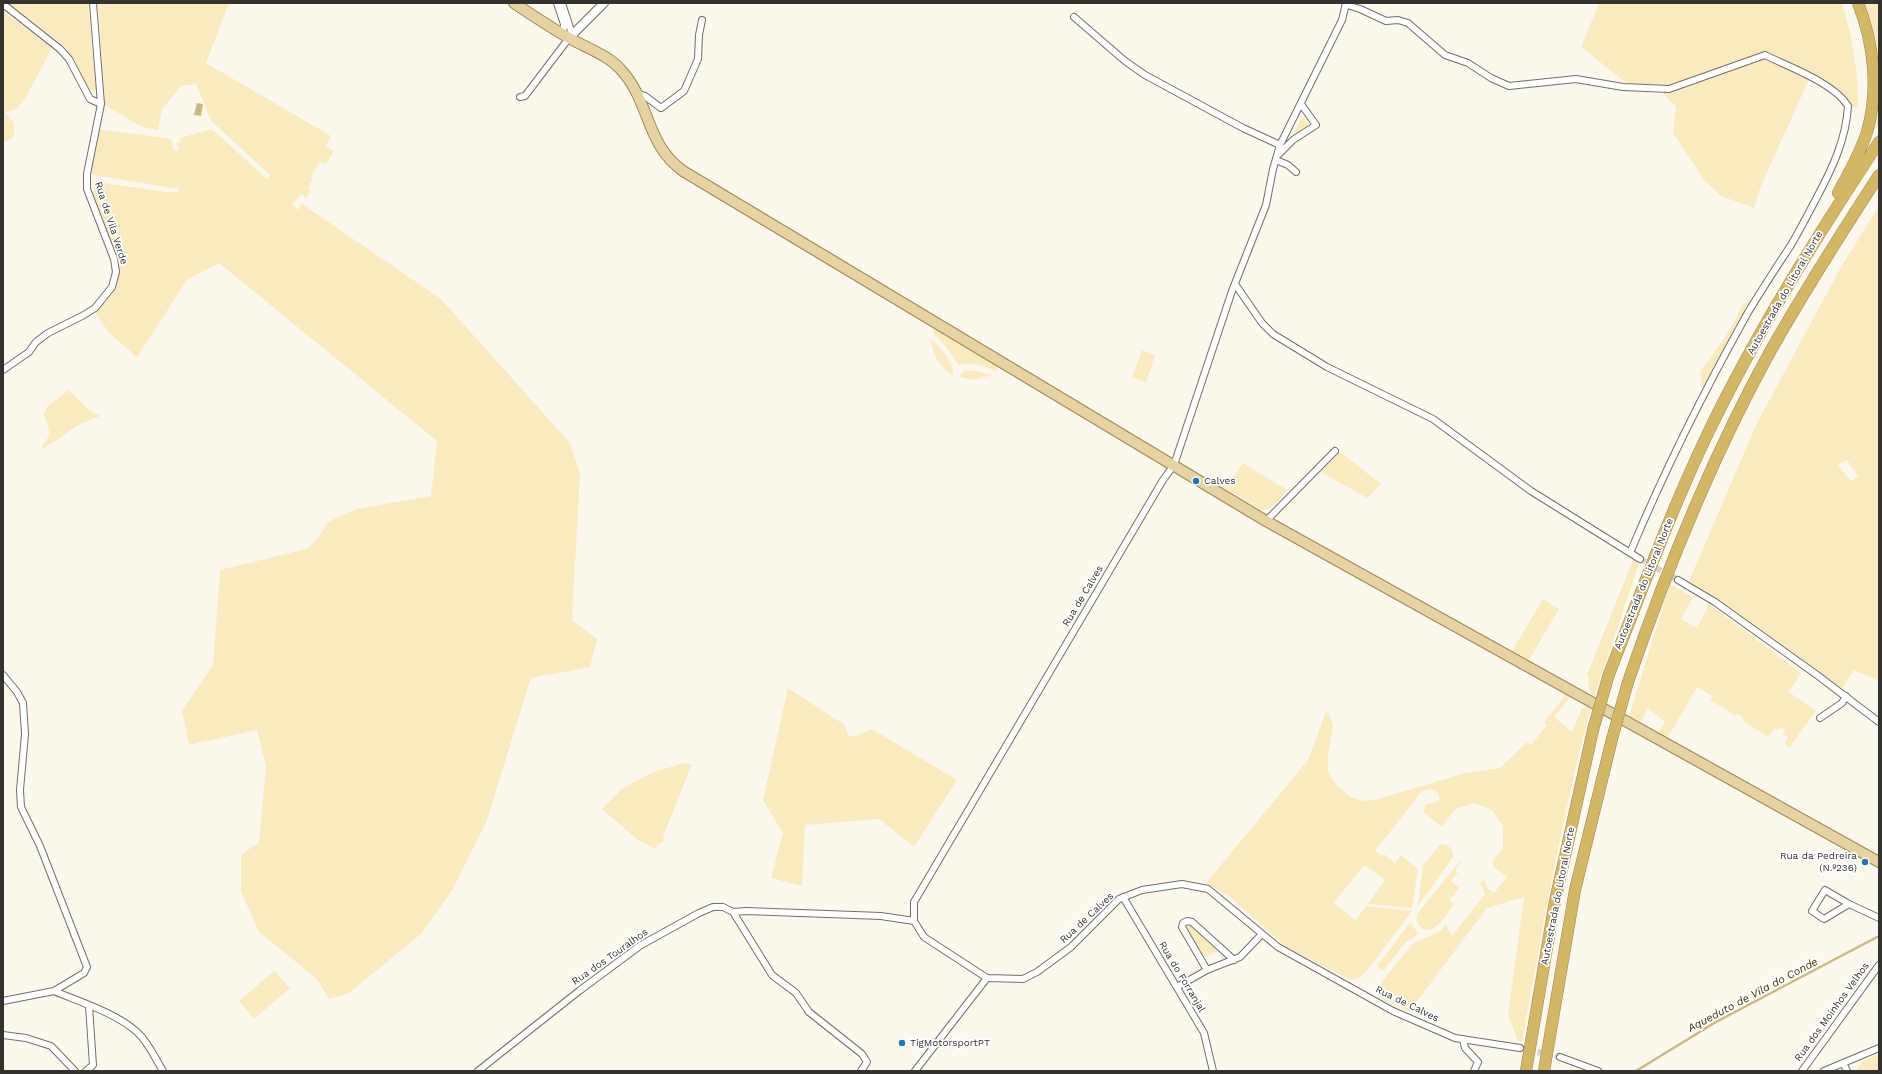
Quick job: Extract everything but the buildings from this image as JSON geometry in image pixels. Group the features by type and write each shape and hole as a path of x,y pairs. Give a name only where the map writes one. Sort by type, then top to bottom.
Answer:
{"highway":[{"path":"1836,208 1832,203 1860,148 1866,133 1874,102 1874,84 1870,48 1858,3"},
{"name":"Autoestrada do Litoral Norte","path":"1526,1071 1555,901 1593,730 1609,674 1679,496 1709,431 1754,345 1836,208 1879,142"},
{"name":"Autoestrada do Litoral Norte","path":"1544,1071 1575,890 1612,739 1628,682 1656,600 1679,542 1736,417 1798,303 1879,175"}],"main road":[{"path":"514,3 610,60 622,70 637,94 657,142 665,155 678,168 1266,521 1879,862"}],"street":[{"name":"Rua de Vila Verde","path":"3,370 29,352 36,342 48,333 95,308 112,287 116,272 114,259 87,189 87,174 101,104 93,3"},
{"path":"551,3 559,5"},
{"path":"520,98 525,96 568,35 604,3"},
{"path":"3,4 60,48 69,59 90,99 101,104"},
{"path":"1346,4 1386,21 1398,20 1408,23 1445,54 1468,63 1490,78 1509,86 1576,79 1623,87 1669,89 1765,55 1823,84 1844,99 1848,106 1847,118 1840,146 1826,180 1792,243 1747,315 1721,362 1657,490 1630,553"},
{"name":"Rua de Calves","path":"914,921 914,902 1163,480 1174,465 1235,284 1266,205 1280,145 1342,20 1346,4"},
{"path":"559,5 568,35"},
{"path":"559,5 568,35"},
{"path":"1074,17 1124,61 1145,75 1243,128 1280,145"},
{"path":"637,94 645,96 661,108 684,91 698,59 699,35 702,20"},
{"path":"1296,172 1276,158 1293,140 1316,125 1301,104"},
{"path":"1235,284 1262,323 1273,334 1327,367 1433,419 1531,491 1640,559"},
{"path":"1266,521 1335,450"},
{"path":"1678,580 1715,602 1846,696 1879,722"},
{"path":"3,675 17,692 23,703 25,734 20,790 21,808 40,846 87,968 84,973 54,991 3,1001"},
{"path":"1820,718 1842,703 1846,696"},
{"name":"Rua de Calves","path":"987,978 1023,979 1037,972 1071,947 1119,899 1142,890 1182,884 1208,889 1278,947 1393,1011 1455,1038 1520,1048"},
{"path":"1849,904 1824,919 1812,911 1826,890 1849,904 1879,918"},
{"name":"Rua do Forranjal","path":"1123,897 1204,1033 1213,1071"},
{"name":"Rua dos Touralhos","path":"478,1071 579,991 641,945 699,912 713,907 723,907 733,912 746,911 881,916 914,921"},
{"path":"733,912 772,975 796,992 809,1012 862,1054 867,1062 861,1071"},
{"path":"914,921 924,937 987,978 915,1071"},
{"path":"1207,970 1182,927 1183,923 1187,921 1192,922 1234,960"},
{"path":"1177,987 1207,970 1240,957 1262,934"},
{"name":"Rua dos Moinhos Velhos","path":"1802,1071 1879,965"},
{"path":"54,991 120,1021 137,1032 147,1043 163,1071"},
{"path":"86,1071 93,1065 89,1006"},
{"path":"3,1036 26,1038 51,1046 75,1071"},
{"path":"1463,1039 1465,1048 1478,1062 1474,1071"},
{"path":"1824,1071 1879,1048"},
{"path":"1560,1057 1598,1071"},
{"path":"1843,1063 1847,1071"}],"shaded area":[{"path":"8,3 88,3 96,90 89,91 73,59 64,45"},
{"path":"98,3 229,3 206,63 331,136 326,146 334,151 326,164 320,161 311,177 313,178 308,188 311,190 306,198 301,194 292,205 299,210 302,204 441,299 570,443 580,474 572,620 597,639 590,667 531,678 486,823 453,889 422,933 349,993 329,999 317,979 259,932 241,892 241,855 259,842 266,766 257,730 189,745 182,711 213,665 220,570 306,549 317,540 328,522 356,509 431,496 437,441 219,263 187,280 137,357 111,335 95,313 115,289 118,268 117,260 93,194 95,182 167,192 179,192 178,187 172,188 89,174 99,129 171,139 174,151 179,150 177,143 181,142 180,138 212,129 267,179 270,175 211,121 196,84 181,86 162,109 158,130 142,127 105,105"},
{"path":"1599,3 1842,3 1854,55 1858,107 1851,107 1846,98 1811,75 1760,188 1754,208 1721,196 1705,181 1673,133 1676,107 1655,84 1628,84 1581,47"},
{"path":"1861,3 1876,3 1879,6 1879,124 1871,136 1877,104"},
{"path":"3,11 52,48 26,97 16,109 5,112 14,123 14,136 7,141 3,141"},
{"path":"197,103 203,104 201,116 194,115"},
{"path":"1302,116 1307,121 1308,125 1292,138"},
{"path":"1879,206 1879,681 1854,670 1841,690 1689,581 1756,425 1841,267","holes":["1847,460 1858,476 1851,481 1838,465"]},
{"path":"1749,301 1752,303 1705,389 1702,384 1700,372 1730,330 1743,304"},
{"path":"935,327 999,366 996,371 978,365 959,365 944,344 933,333"},
{"path":"931,339 943,351 949,360 953,371 953,376 944,368 935,356"},
{"path":"1142,350 1155,355 1146,383 1132,377"},
{"path":"965,370 993,375 973,380 959,377"},
{"path":"69,390 88,409 100,416 78,425 40,450 50,434 44,414 47,407"},
{"path":"1340,452 1381,484 1367,498 1321,472"},
{"path":"1243,463 1287,490 1273,506 1265,510 1261,510 1225,488"},
{"path":"1633,560 1639,564 1594,697 1588,686 1589,678 1587,675"},
{"path":"1670,584 1693,597 1681,619 1697,628 1709,604 1801,673 1789,692 1816,711 1789,748 1785,744 1788,737 1783,734 1785,731 1781,727 1778,730 1775,728 1768,737 1742,720 1743,717 1737,713 1736,716 1710,700 1712,696 1697,687 1667,739 1658,733 1665,722 1648,708 1640,723 1629,716"},
{"path":"1543,599 1559,609 1529,660 1512,651"},
{"path":"788,688 845,725 848,735 853,737 872,729 957,780 914,847 879,819 805,825 802,886 771,878 783,833 763,800"},
{"path":"1567,693 1571,696 1554,717 1572,732 1582,708 1591,706 1562,831 1522,1042 1518,1041 1508,1015 1524,897 1487,908 1409,1012 1382,999 1379,992 1381,983 1412,944 1439,932 1446,925 1452,936 1485,894 1480,883 1484,879 1488,889 1494,893 1507,877 1493,866 1493,861 1503,847 1503,826 1492,810 1474,803 1455,809 1442,827 1423,812 1426,804 1435,803 1440,799 1438,793 1430,789 1422,791 1375,851 1382,856 1384,854 1395,863 1401,855 1418,869 1412,908 1368,904 1385,880 1364,865 1334,903 1355,920 1367,906 1412,911 1366,972 1359,978 1351,980 1285,946 1230,897 1206,883 1308,760 1326,712 1329,714 1333,725 1328,755 1328,771 1334,782 1349,796 1362,801 1379,799 1465,773 1500,768 1527,742 1531,745 1547,725 1544,722"},
{"path":"685,763 692,764 663,837 664,841 658,844 655,849 638,840 602,809 622,789 653,772"},
{"path":"1441,844 1450,848 1453,852 1453,857 1418,906 1423,865"},
{"path":"1460,861 1462,861 1455,870 1458,872 1451,881 1459,888 1449,900 1454,904 1436,927 1431,930 1422,928 1417,922 1417,914"},
{"path":"1410,923 1419,934 1406,942 1383,971 1377,966"},
{"path":"1191,925 1219,951 1204,957 1186,927"},
{"path":"274,971 290,988 254,1019 239,1001"},
{"path":"1879,1054 1879,1071 1857,1071 1858,1067 1863,1061"}],"waterway":[{"name":"Aqueduto de Vila do Conde","path":"1636,1071 1716,1022 1879,936"}],"tunnel":[{"path":"1640,559 1678,580"},
{"path":"1520,1048 1560,1057"}],"place":[{"name":"Calves","path":"1196,481"},
{"name":"Rua da Pedreira (N.º236)","path":"1865,862"},
{"name":"TigMotorsportPT","path":"902,1043"}]}
